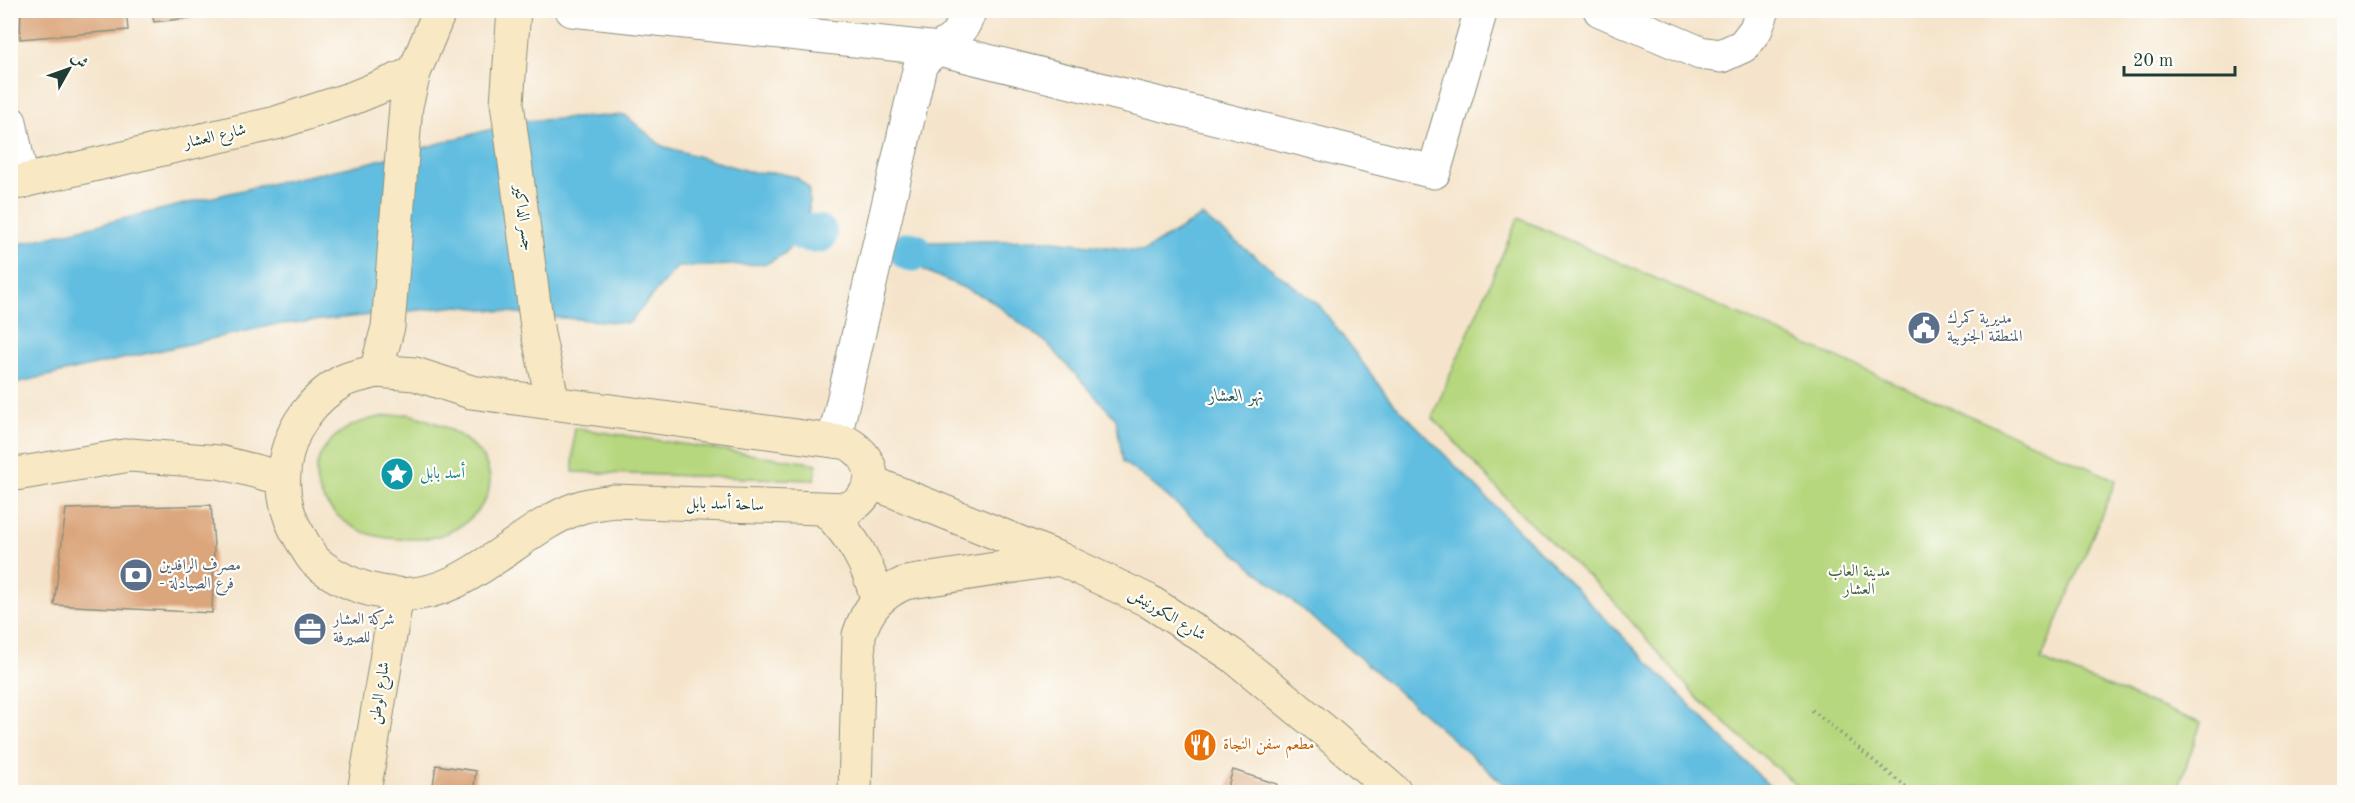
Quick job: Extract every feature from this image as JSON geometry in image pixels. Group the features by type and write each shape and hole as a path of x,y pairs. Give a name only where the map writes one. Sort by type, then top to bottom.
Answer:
{"main road":[{"path":"376,371 388,327 406,106 414,73 440,10"},
{"name":"جسر الداكير","path":"514,10 507,103 538,334 553,403"},
{"name":"شارع العشار","path":"16,183 276,123 353,98 414,73"},
{"name":"ساحة أسد بابل","path":"376,371 415,374 471,392 834,441 848,443 860,450 870,469 871,482 867,492 859,502 848,509 614,501 579,507 551,521 455,581 427,591 397,594 353,586 315,561 290,522 282,478 290,439 311,405 342,381 376,371"},
{"path":"10,475 130,455 219,462 282,478"},
{"name":"شارع الكورنيش","path":"871,482 1060,559 1147,600 1232,655 1395,792"},
{"path":"825,509 859,550 870,574 877,599"},
{"path":"855,792 859,635 868,611 877,599 905,583 1060,559"},
{"name":"شارع الوطن","path":"364,792 397,594"}],"street":[{"path":"572,10 939,49 1434,172 1481,10"},
{"path":"834,441 920,66 931,52 952,40 962,28 970,10"},
{"path":"1600,10 1700,54 1721,56 1743,46 1756,28 1763,10"},
{"path":"10,122 16,183"}],"path":[{"path":"1812,710 1912,792"}],"green space":[{"name":"مدينة العاب العشار","path":"1518,218 2116,480 2041,660 2201,723 2177,792 1804,792 1699,700 1611,598 1523,516 1432,417"},
{"path":"408,414 445,427 468,442 485,461 489,473 490,485 487,496 474,514 456,529 430,538 390,538 358,529 344,521 327,504 317,481 316,469 319,458 334,438 346,429 384,416"},
{"path":"574,428 817,464 814,480 573,472"}],"water":[{"path":"625,115 662,146 751,172 778,173 796,177 809,188 809,210 804,232 784,254 766,264 677,267 629,323 550,317 459,306 273,325 11,384 10,246 259,186 364,164 521,121"},
{"name":"نهر العشار","path":"1202,216 1319,305 1389,398 1775,792 1513,792 1352,651 1123,462 1116,419 1048,344 989,299 925,271 914,259 913,252 918,245 924,242 1045,240 1144,251"}],"building":[{"path":"21,10 126,10 128,30 20,39"},
{"path":"151,10 242,10 242,12 154,22"},
{"name":"مصرف الرافدين - فرع الصيادلة","path":"211,505 214,546 212,613 54,605 66,509"},
{"path":"436,765 476,771 473,792 432,792"},
{"path":"1233,770 1277,784 1274,792 1226,792"}],"waterway":[{"path":"804,232 818,234"},
{"path":"909,251 913,252"}],"place":[{"name":"مديرية كمرك المنطقة الجنوبية","path":"1924,328"},
{"name":"أسد بابل","path":"397,474"},
{"name":"مصرف الرافدين - فرع الصيادلة","path":"136,575"},
{"name":"شركة العشار للصيرفة","path":"310,629"},
{"name":"مطعم سفن النجاة","path":"1200,745"}]}
